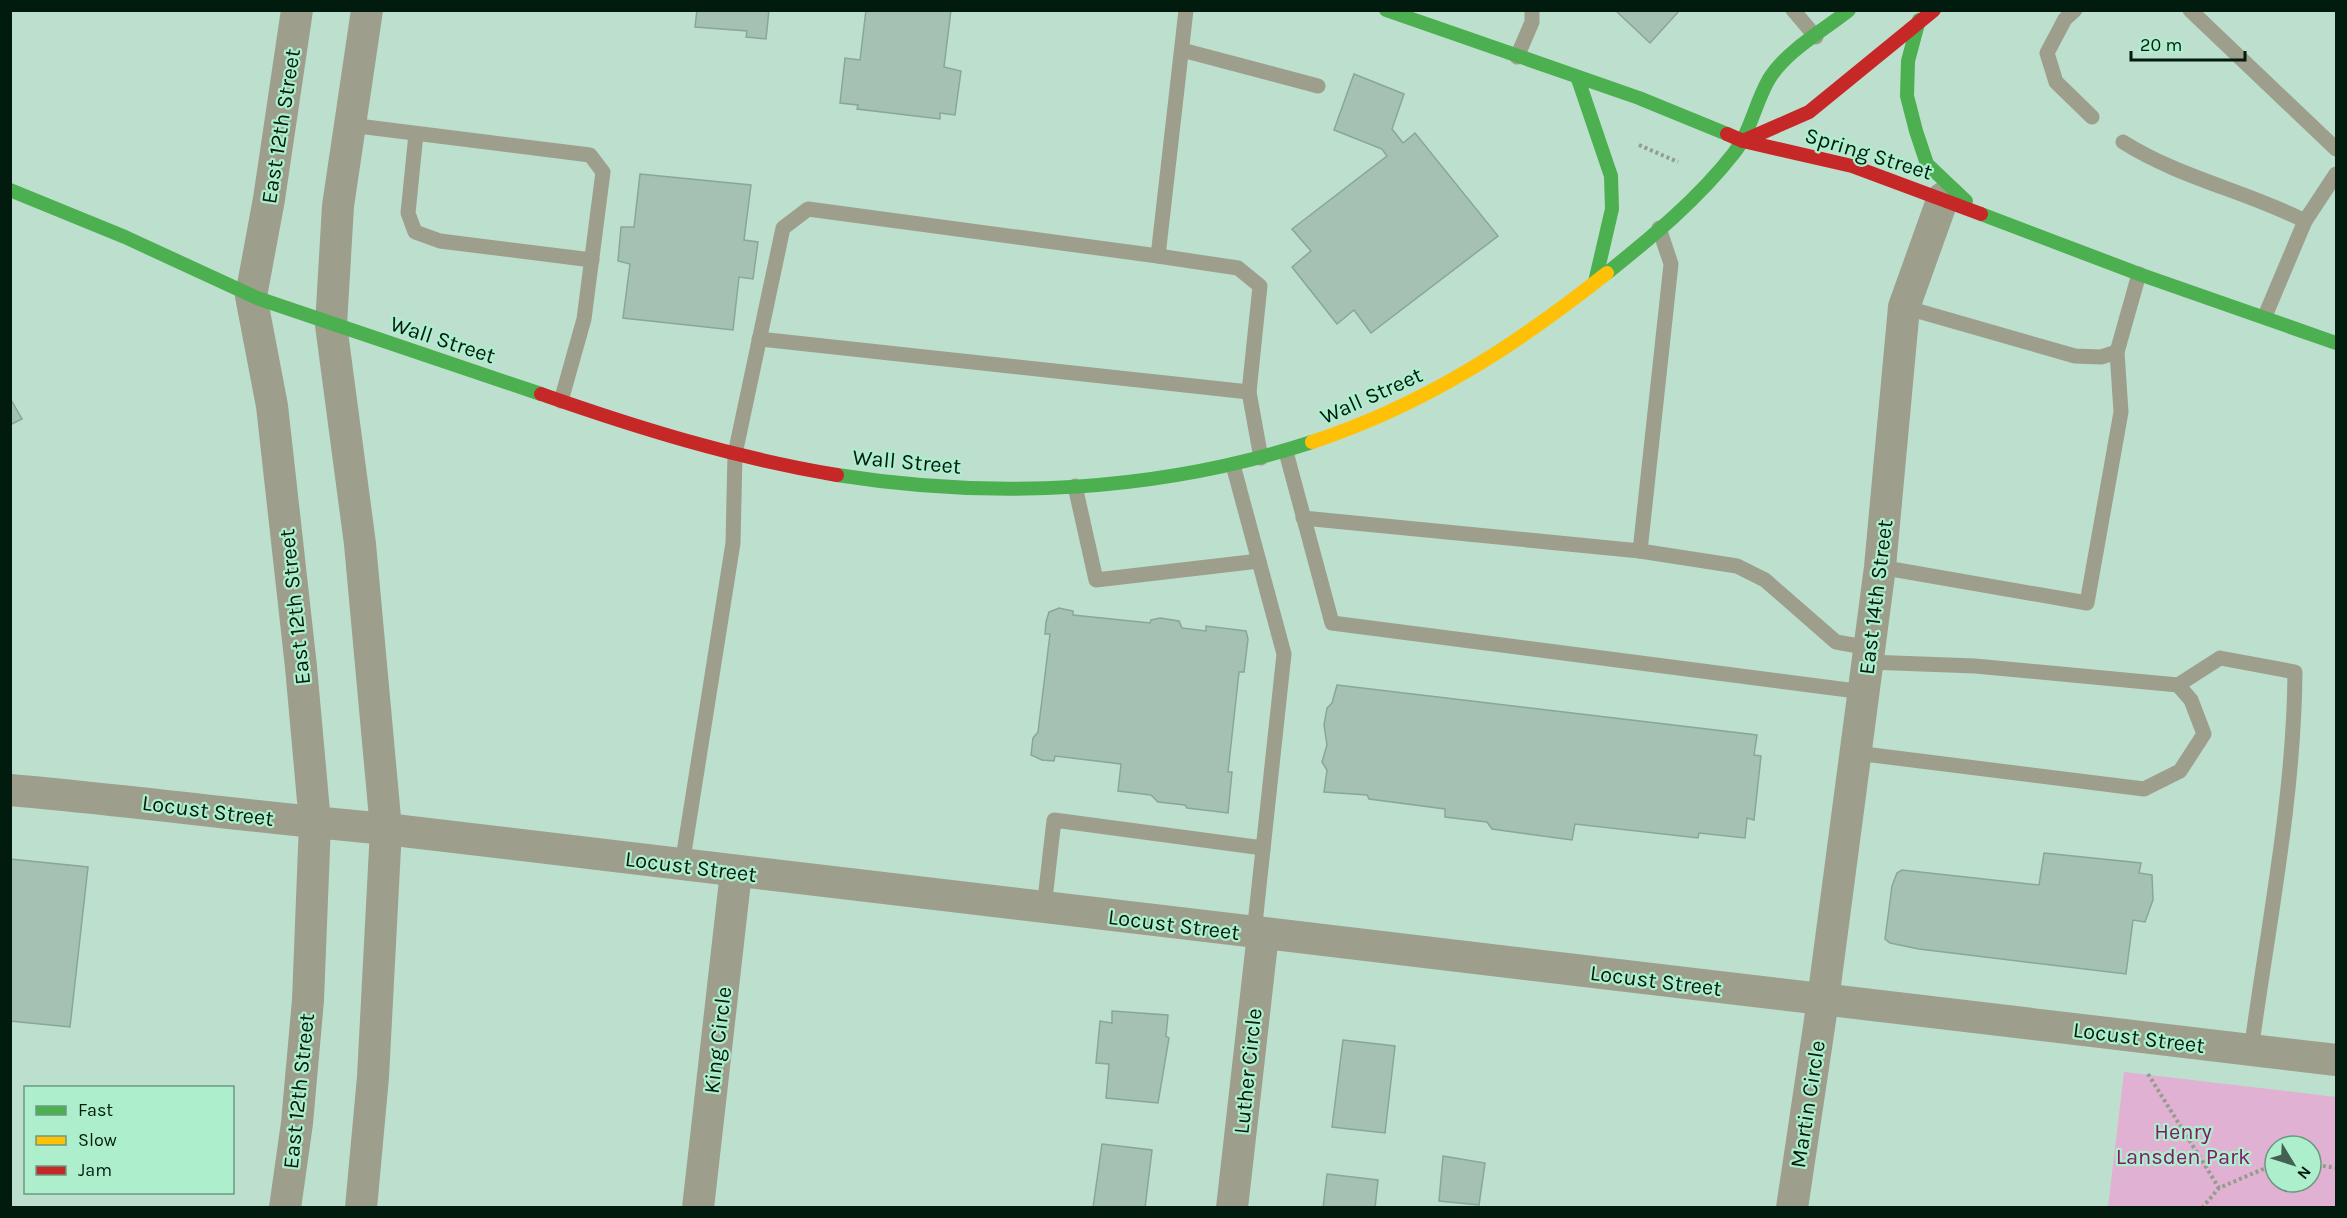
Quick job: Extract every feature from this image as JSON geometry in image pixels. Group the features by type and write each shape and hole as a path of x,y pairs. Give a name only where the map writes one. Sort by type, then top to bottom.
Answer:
{"street":[{"name":"East 12th Street","path":"285,1208 297,1123 308,1000 315,823 301,667 272,406 251,296 269,199 297,10"},
{"path":"360,1208 373,1077 386,829 360,544 331,325 338,206 367,10"},
{"name":"Spring Street","path":"1386,10 1578,79 1639,98 1743,141 1852,166 1976,210 2139,274 2265,316 2337,343"},
{"path":"1743,141 1772,74 1849,10"},
{"path":"1743,141 1809,112 1934,10"},
{"path":"1920,20 1908,61 1907,96 1916,132 1927,164 1976,210"},
{"path":"1578,79 1611,176 1612,209 1595,282"},
{"name":"Wall Street","path":"10,190 160,252 251,296 331,325 561,401 735,454 845,477 904,483 966,488 1076,486 1233,465 1286,452 1380,418 1470,372 1522,338 1595,282 1659,228 1705,185 1743,141"},
{"name":"East 14th Street","path":"1823,1000 1880,567 1904,306 1943,198"},
{"name":"Locust Street","path":"10,790 160,803 241,816 386,829 2337,1060"},
{"name":"King Circle","path":"698,1208 736,872"},
{"name":"Luther Circle","path":"1232,1208 1259,934"},
{"name":"Martin Circle","path":"1791,1208 1823,1000"}],"lane":[{"path":"1158,256 1186,10"},
{"path":"1517,57 1532,22 1532,10"},
{"path":"1793,10 1816,37"},
{"path":"2074,10 2065,19 2047,53 2056,82 2092,117"},
{"path":"2190,10 2337,149"},
{"path":"1182,50 1318,86"},
{"path":"350,125 590,155 603,172 584,319 561,401"},
{"path":"416,134 408,213 415,232 440,242 592,260"},
{"path":"2123,142 2143,155 2209,183 2281,209 2305,221"},
{"path":"2265,316 2305,221 2337,174"},
{"path":"682,865 733,543 735,454 783,228 808,209 1238,268 1260,286 1249,392 1261,458"},
{"path":"1640,551 1671,264 1659,228"},
{"path":"1880,567 2087,603 2121,412 2117,352 2139,274"},
{"path":"1904,306 2074,356 2101,357 2117,352"},
{"path":"759,339 1249,392"},
{"path":"1286,452 1332,623 1867,667 1975,666 2178,685 2220,658 2271,665 2295,672 2295,715 2279,856 2251,1051"},
{"path":"1233,465 1284,654 1263,848 1259,934"},
{"path":"1076,486 1096,580 1259,561"},
{"path":"1303,518 1640,551 1737,566 1766,579 1867,667"},
{"path":"1856,753 2144,789 2180,771 2204,734 2191,700 2178,685"},
{"path":"1044,908 1054,820 1263,848"}],"path":[{"path":"1637,144 1679,162"},
{"path":"2146,1070 2219,1188"},
{"path":"2202,1208 2219,1188 2263,1169"}],"green space":[{"name":"Henry Lansden Park","path":"2124,1072 2336,1097 2336,1207 2108,1207"}],"building":[{"path":"697,10 769,10 766,39 746,37 747,31 695,27"},
{"path":"866,10 951,10 944,67 961,71 955,115 940,113 940,119 857,109 858,105 840,103 845,58 860,60"},
{"path":"1615,10 1680,10 1650,43"},
{"path":"1354,74 1404,94 1392,129 1403,143 1415,133 1498,236 1371,333 1354,310 1337,324 1292,267 1311,251 1292,229 1387,156 1382,149 1334,130"},
{"path":"640,174 751,185 744,240 758,242 753,279 739,277 733,330 623,318 630,264 618,261 621,227 634,227"},
{"path":"10,398 22,419 10,425"},
{"path":"1059,608 1073,611 1073,615 1150,623 1151,620 1160,618 1179,621 1182,628 1206,631 1206,626 1246,631 1248,639 1244,672 1239,672 1228,772 1232,772 1228,813 1187,808 1185,805 1158,802 1151,795 1118,791 1121,764 1055,756 1054,761 1042,760 1031,755 1033,738 1038,732 1050,634 1045,634 1046,622 1049,612"},
{"path":"1337,685 1757,735 1754,755 1761,756 1754,820 1747,818 1745,838 1699,833 1698,838 1575,824 1572,840 1492,829 1487,822 1445,817 1445,809 1369,799 1367,795 1324,792 1327,770 1322,762 1327,745 1324,725 1327,708 1332,703"},
{"path":"2044,853 2141,863 2139,873 2152,875 2153,900 2145,922 2133,920 2126,974 1919,949 1890,943 1885,939 1892,886 1897,873 1902,870 2039,885"},
{"path":"10,859 88,867 70,1027 10,1021"},
{"path":"1112,1011 1168,1015 1166,1036 1169,1038 1158,1103 1106,1098 1109,1064 1096,1063 1100,1021 1112,1023"},
{"path":"1343,1040 1395,1046 1385,1133 1332,1127"},
{"path":"1102,1144 1152,1150 1145,1208 1093,1208"},
{"path":"1443,1156 1485,1163 1479,1205 1439,1201"},
{"path":"1327,1174 1378,1180 1375,1208 1323,1208"}],"traffic: fast":[{"path":"1386,10 1639,98 1727,134"},
{"path":"1607,273 1674,217 1720,170 1740,144 1764,88 1785,59 1849,10"},
{"path":"1919,20 1908,61 1907,96 1916,131 1927,164 1966,201"},
{"path":"1578,79 1611,176 1612,209 1595,282"},
{"path":"10,190 125,237 257,298 541,394"},
{"path":"1981,214 2139,274 2336,343"},
{"path":"837,475 896,483 956,487 1016,489 1076,487 1195,472 1254,459 1312,442"}],"traffic: slow":[{"path":"1312,442 1392,410 1467,371 1538,325 1607,273"}],"traffic: jam":[{"path":"1743,141 1809,112 1934,10"},
{"path":"1727,134 1743,141 1852,166 1981,214"},
{"path":"541,394 687,441 761,460 837,475"}]}
